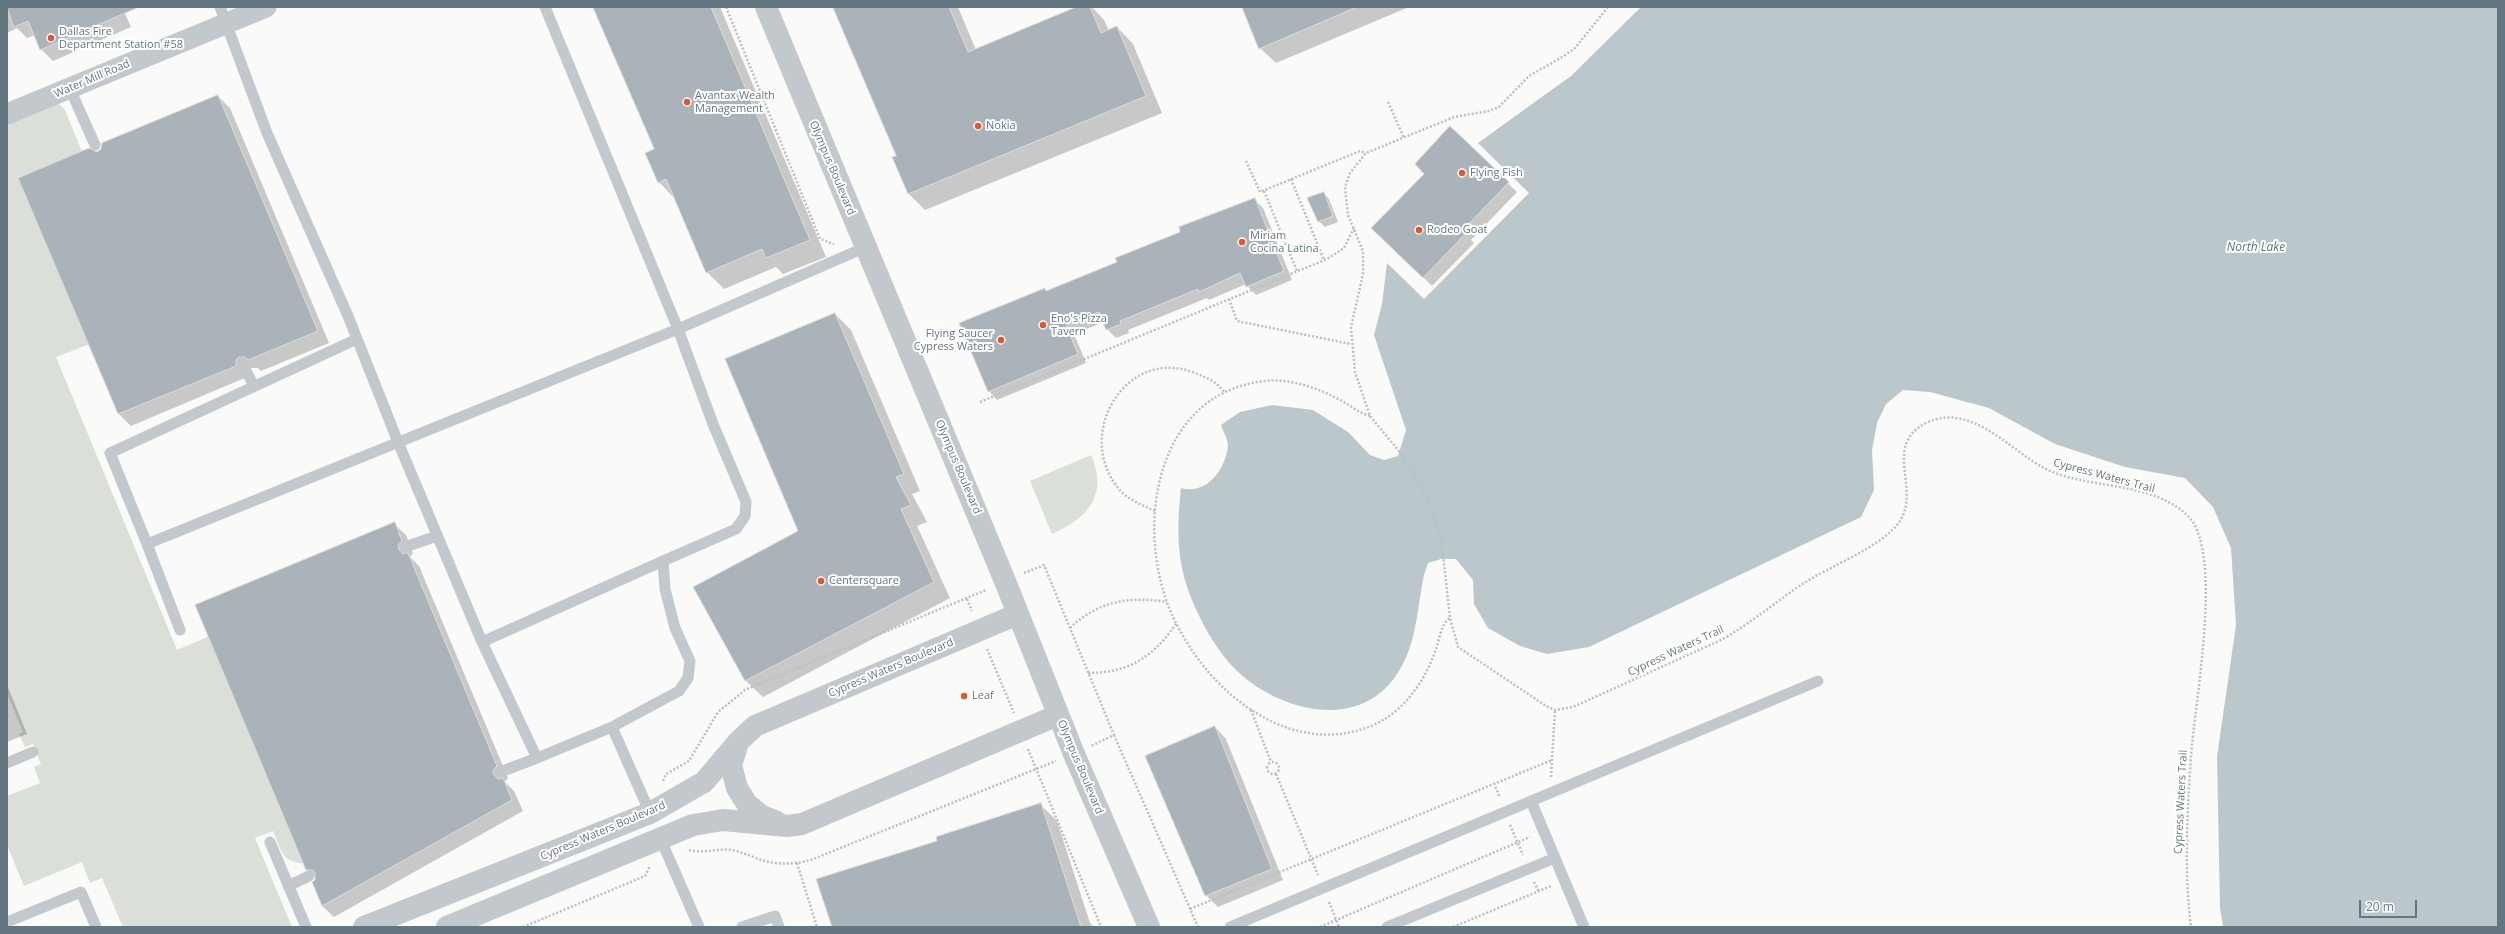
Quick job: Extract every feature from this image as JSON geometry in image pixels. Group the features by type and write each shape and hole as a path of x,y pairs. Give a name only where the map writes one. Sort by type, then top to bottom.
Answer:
{"street":[{"name":"Water Mill Road","path":"7,114 70,89 223,15 266,7"},
{"name":"Olympus Boulevard","path":"766,7 1018,614 1058,715 1150,927"},
{"name":"Cypress Waters Boulevard","path":"364,927 650,813 704,782 738,742 755,726 1018,614"},
{"path":"447,927 661,840 693,825 723,820 787,826 802,824 1058,715"},
{"path":"738,742 731,765 737,788 746,804 762,816 787,826"},
{"path":"650,813 661,840"}],"lane":[{"path":"482,642 736,529 744,516 746,502 713,424 678,329 545,7"},
{"path":"223,15 263,124 357,339 437,536 482,642 537,758"},
{"path":"70,89 95,145"},
{"path":"147,544 678,329 866,247"},
{"path":"180,630 110,453 357,339"},
{"path":"242,363 254,386"},
{"path":"405,547 437,536"},
{"path":"500,772 612,726 679,691 688,678 690,661 675,628 665,589 663,561"},
{"path":"1230,927 1818,681"},
{"path":"612,726 650,813"},
{"path":"7,764 33,752"},
{"path":"1531,801 1584,927"},
{"path":"661,840 700,927"},
{"path":"270,842 306,927"},
{"path":"1387,927 1555,858"},
{"path":"288,886 309,876"},
{"path":"7,922 80,892 96,927"},
{"path":"742,927 775,916 779,927"}],"path":[{"path":"726,7 820,239 835,244"},
{"path":"1555,791 1551,781 1555,710 1546,706 1464,653 1458,647 1450,618 1441,536 1431,505 1419,480 1390,440 1370,416 1355,372 1351,344 1351,327 1363,274 1363,251 1346,202 1345,187 1350,173 1366,153 1454,116 1489,111 1499,107 1529,76 1575,48 1608,7"},
{"path":"1388,102 1404,138"},
{"path":"1246,161 1260,192 1360,151 1366,153"},
{"path":"1291,179 1324,260"},
{"path":"1264,190 1297,271"},
{"path":"980,402 1324,260 1344,248 1354,228"},
{"path":"1229,299 1237,320 1351,344"},
{"path":"1155,511 1134,502 1119,489 1109,473 1103,458 1100,440 1110,406 1121,390 1132,380 1161,368 1176,368 1192,371 1218,384 1225,392"},
{"path":"1370,416 1328,394 1286,382 1267,381 1242,386 1225,392 1199,410 1177,436 1159,479 1155,511 1154,542 1167,602 1176,624 1204,668 1218,684 1251,710 1272,722 1309,734 1330,735 1346,733 1380,722 1406,702 1418,688 1434,657 1444,625 1450,618"},
{"name":"Cypress Waters Trail","path":"1555,710 1573,706 1721,640 1744,626 1799,586 1887,535 1900,522 1907,508 1908,495 1903,458 1905,444 1924,424 1937,419 1949,418 1968,422 1991,431 2045,468 2081,480 2140,492 2176,507 2192,520 2199,532 2203,550 2206,593 2188,808 2187,895 2191,927"},
{"path":"1024,574 1044,565 1114,735 1198,927"},
{"path":"660,789 666,774 689,761 718,712 745,690 988,590"},
{"path":"967,598 979,631 1022,731 1036,769 1101,927"},
{"path":"1070,628 1083,615 1098,606 1114,601 1136,598 1167,602"},
{"path":"1088,673 1108,673 1122,670 1143,659 1168,635 1176,624"},
{"path":"1251,710 1271,762"},
{"path":"1096,744 1114,735"},
{"path":"1190,909 1552,760"},
{"path":"684,848 700,853 716,850 733,850 776,863 797,864 829,854 1056,761"},
{"path":"1271,762 1268,765 1268,770 1271,774 1276,774"},
{"path":"1271,762 1277,763 1280,766 1276,774 1339,927"},
{"path":"1494,784 1539,892"},
{"path":"1320,927 1544,831"},
{"path":"523,927 645,876 652,861"},
{"path":"797,864 817,927"},
{"path":"1453,927 1565,881"}],"shaded area":[{"path":"59,104 65,110 84,157 95,342 56,357 177,650 216,633 309,864 288,859 281,851 273,831 255,838 292,927 123,927 102,878 90,883 82,862 24,886 7,845 7,796 40,783 34,767 41,764 33,744 25,747 19,734 23,732 7,693 7,124"},
{"path":"1091,455 1096,469 1096,494 1084,513 1075,521 1052,534 1030,481"}],"water":[{"name":"North Lake","path":"1641,7 2498,7 2498,927 2223,927 2220,907 2217,757 2236,625 2231,548 2213,507 2185,478 2125,467 2055,444 1989,408 1930,392 1903,390 1886,404 1877,423 1872,450 1874,490 1861,517 1589,647 1547,654 1520,646 1488,628 1474,604 1473,580 1456,559 1441,559 1428,563 1424,575 1412,639 1404,663 1397,674 1381,692 1362,704 1341,709 1319,710 1296,705 1274,696 1254,685 1236,670 1222,654 1204,625 1194,605 1185,581 1180,555 1178,529 1181,488 1199,488 1207,484 1219,472 1228,446 1221,425 1240,412 1272,405 1313,410 1348,432 1370,455 1384,460 1398,456 1406,430 1374,335 1382,304 1387,263 1424,299 1529,193 1478,143 1571,76"}],"building":[{"name":"Dallas Fire Department Station #58","path":"7,7 139,7 40,50 28,21 14,27"},
{"path":"593,7 711,7 810,240 766,258 762,249 706,273 666,179 658,183 645,153 654,149"},
{"name":"Nokia","path":"833,7 949,7 968,52 1076,7 1090,7 1101,33 1117,26 1146,96 908,194 892,157 896,156"},
{"path":"1242,7 1357,7 1259,49"},
{"path":"218,95 318,331 248,360 245,357 239,357 236,360 236,366 118,414 18,178 89,148 97,152 101,149 102,143"},
{"path":"1450,126 1509,182 1463,230 1466,233 1423,278 1371,228 1424,174 1415,164"},
{"path":"1324,192 1333,216 1318,222 1307,198"},
{"path":"1255,198 1284,271 1246,287 1240,273 1199,292 1198,289 1120,321 1121,324 1106,330 1099,312 1066,325 1078,354 988,392 959,323 1045,288 1046,291 1117,262 1115,258 1180,232 1179,227"},
{"path":"835,313 904,474 896,477 911,505 901,509 934,582 745,681 693,587 798,531 725,359"},
{"path":"395,522 402,541 398,545 399,550 403,554 408,553 497,766 493,770 494,775 498,779 503,778 512,800 322,906 312,882 315,880 315,873 313,870 306,870 195,605"},
{"path":"1215,726 1272,869 1205,896 1145,756"},
{"path":"1041,803 1081,927 832,927 816,879 937,841 936,837"}],"place":[{"name":"Dallas Fire Department Station #58","path":"51,38"},
{"name":"Avantax Wealth Management","path":"687,102"},
{"name":"Nokia","path":"978,126"},
{"name":"Flying Fish","path":"1462,173"},
{"name":"Rodeo Goat","path":"1419,230"},
{"name":"Miriam Cocina Latina","path":"1242,242"},
{"name":"Eno's Pizza Tavern","path":"1043,325"},
{"name":"Flying Saucer Cypress Waters","path":"1001,340"},
{"name":"Centersquare","path":"821,581"},
{"name":"Leaf","path":"964,696"}]}
